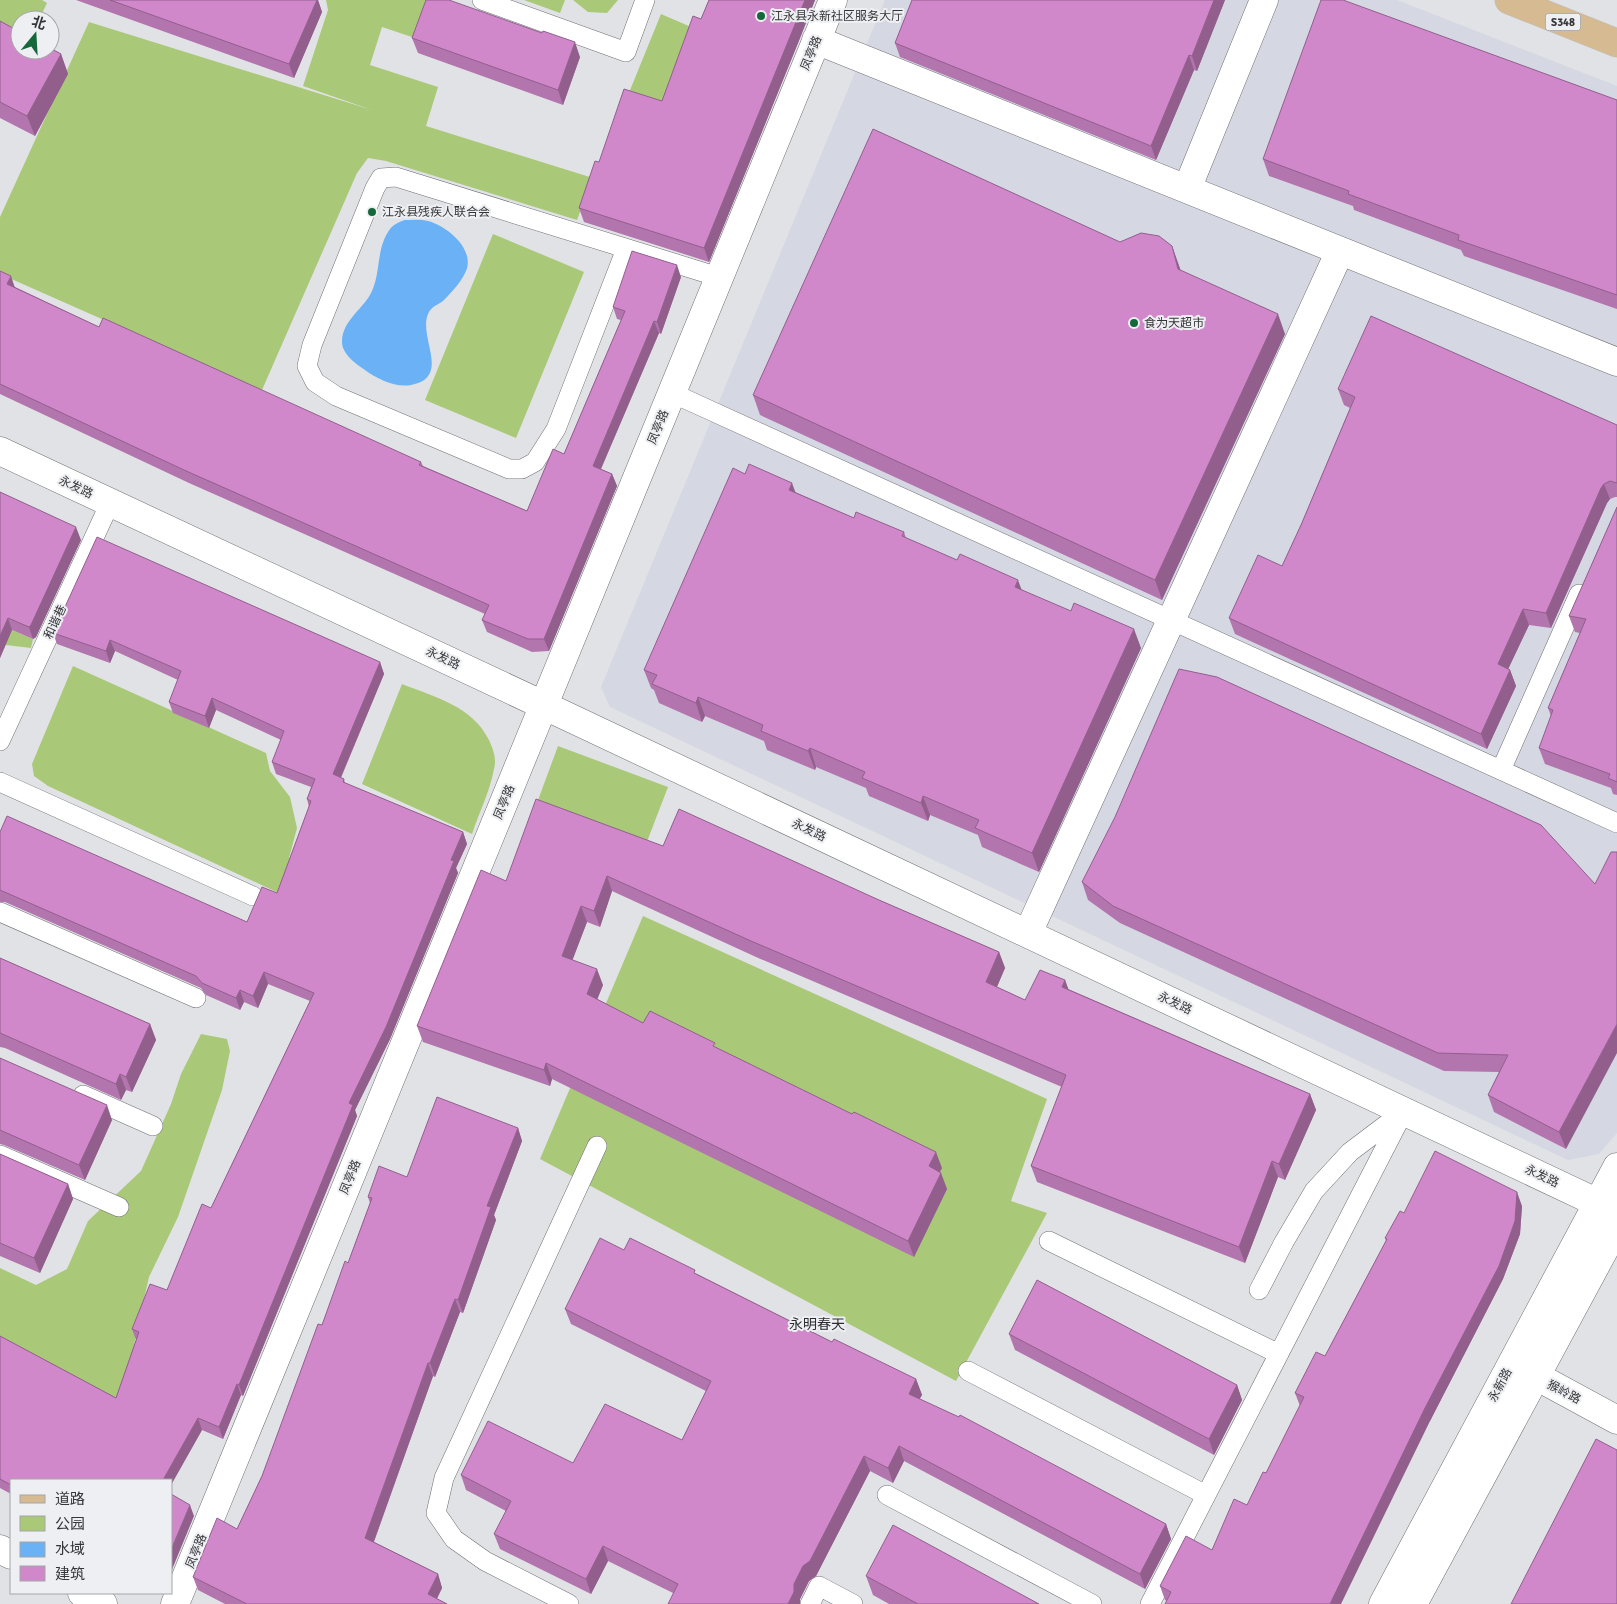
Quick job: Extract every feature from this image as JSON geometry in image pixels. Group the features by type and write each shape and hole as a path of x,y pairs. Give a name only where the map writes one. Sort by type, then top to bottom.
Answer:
{"main road":[{"name":"S348","path":"1509,0 1617,43"}],"street":[{"name":"凤亭路","path":"175,1604 833,0"},
{"path":"1187,189 1264,0"},
{"path":"816,40 1617,362"},
{"path":"1028,934 1340,251"},
{"name":"永发路","path":"0,451 1607,1207"},
{"name":"永新路","path":"1384,1604 1513,1360 1607,1207 1617,1167"},
{"path":"1414,1604 1617,1226"},
{"name":"猴岭路","path":"1513,1360 1536,1376 1617,1420"},
{"path":"84,1594 103,1604"}],"lane":[{"path":"482,0 626,52 645,0"},
{"path":"626,249 556,429 535,462 522,469 509,469 336,396 315,382 307,366 312,345 375,188 381,178 396,177 719,278"},
{"path":"672,393 1617,823"},
{"name":"和谐巷","path":"0,741 110,502"},
{"path":"1502,770 1585,581"},
{"path":"0,782 253,896"},
{"path":"0,912 196,998"},
{"path":"70,1089 152,1126"},
{"path":"1259,1290 1314,1191 1350,1152 1404,1111"},
{"path":"1150,1604 1404,1111"},
{"path":"569,1604 485,1561 454,1539 436,1513 444,1478 597,1146"},
{"path":"0,1155 120,1207"},
{"path":"1049,1242 1279,1354"},
{"path":"968,1371 1206,1495"},
{"path":"887,1495 1092,1604"},
{"path":"810,1604 820,1586 853,1604"}],"shaded area":[{"path":"885,0 1397,0 1617,86 1617,1133 1599,1154 1568,1160 610,707 601,687"}],"green space":[{"path":"0,0 42,0 47,3 44,10 10,10 10,30 0,25"},
{"path":"326,0 431,0 418,39 382,27 370,65 438,87 426,126 593,178 577,220 386,161 368,158 357,173 262,390 0,274 0,217 89,22 372,110 303,86 328,10"},
{"path":"524,0 565,0 560,13"},
{"path":"573,0 618,0 607,13 588,12"},
{"path":"661,14 698,30 667,115 626,100"},
{"path":"493,234 584,272 516,438 425,400"},
{"path":"0,625 33,639 31,648 0,646"},
{"path":"73,666 266,753 270,771 290,797 297,828 289,858 307,870 296,901 48,786 34,776 32,764"},
{"path":"402,684 440,698 463,711 482,728 489,740 494,754 495,765 490,785 472,834 362,784"},
{"path":"558,746 668,787 643,852 534,811"},
{"path":"643,916 1047,1099 1011,1201 1047,1213 956,1381 540,1159"},
{"path":"201,1034 227,1039 230,1051 222,1090 178,1217 149,1277 129,1367 121,1391 111,1404 0,1347 0,1268 36,1285 67,1269 88,1221 141,1171 171,1104 181,1074"}],"water":[{"path":"405,220 425,220 444,228 464,248 468,265 456,287 429,312 426,321 432,364 430,373 423,381 405,386 387,382 358,365 344,351 342,342 343,334 349,321 372,291 386,236 393,226"}],"building":[{"path":"110,0 317,0 289,64"},
{"path":"426,0 449,0 542,33 543,31 575,42 558,90 412,38"},
{"path":"709,0 805,0 704,248 579,208 595,161 599,162 624,89 662,101 693,16 701,19"},
{"path":"912,0 1214,0 1192,56 1189,55 1151,146 895,43"},
{"path":"1321,0 1343,0 1617,100 1617,295 1458,240 1459,235 1348,194 1349,191 1263,159"},
{"path":"0,21 10,26 10,60 58,60 27,116 0,102"},
{"path":"873,129 1120,242 1141,233 1159,236 1172,246 1178,269 1278,314 1155,580 753,395"},
{"path":"632,251 677,265 657,322 654,321 593,466 612,474 544,639 528,639 482,620 489,605 184,470 0,384 0,271 11,276 7,284 99,327 103,318 421,462 419,465 527,511 553,449 564,454 625,311 613,307"},
{"path":"1371,316 1617,425 1617,483 1610,481 1601,488 1546,613 1523,609 1498,664 1510,670 1481,734 1229,618 1258,555 1282,566 1355,397 1338,389"},
{"path":"749,464 792,483 789,490 854,518 856,512 904,532 902,536 957,560 960,554 1018,580 1015,587 1071,611 1074,603 1134,629 1032,853 975,828 979,820 923,796 921,803 862,778 865,772 810,748 808,751 761,731 763,725 698,697 696,703 652,684 657,675 644,670 733,468 745,474"},
{"path":"0,492 76,527 31,625 29,627 8,618 0,636"},
{"path":"1617,507 1617,782 1608,778 1610,774 1539,748 1553,710 1548,708 1586,619 1569,616"},
{"path":"97,537 380,662 333,774 344,779 343,782 463,832 451,860 454,861 386,1027 349,1103 353,1105 239,1385 237,1384 219,1427 198,1418 164,1479 10,1479 10,1484 0,1479 0,1336 116,1398 139,1332 132,1329 150,1284 167,1290 202,1204 211,1208 314,993 264,972 253,996 240,990 236,998 202,983 196,976 0,890 0,832 7,816 247,922 262,887 277,893 311,801 307,799 315,779 272,762 284,731 212,698 205,716 169,702 181,671 110,640 106,651 53,633"},
{"path":"1179,669 1217,677 1541,825 1595,884 1611,852 1617,852 1617,1024 1559,1132 1488,1095 1508,1055 1438,1053 1113,906 1082,882 1115,817"},
{"path":"536,799 663,846 679,809 999,952 986,982 1025,1000 1040,970 1065,980 1062,987 1310,1094 1279,1164 1272,1161 1239,1247 1031,1166 1066,1075 751,941 607,876 594,911 581,906 562,956 597,969 587,994 643,1023 650,1011 715,1043 713,1046 852,1114 854,1112 936,1152 929,1166 941,1173 908,1241 546,1063 544,1070 417,1026 481,870 506,881"},
{"path":"0,958 150,1024 126,1077 120,1074 116,1084 0,1033"},
{"path":"0,1058 107,1105 79,1165 0,1130"},
{"path":"437,1097 518,1128 487,1206 491,1207 458,1300 455,1299 430,1363 428,1363 365,1538 438,1574 428,1594 447,1604 247,1604 193,1577 217,1518 237,1529 262,1476 318,1324 322,1325 345,1261 348,1263 372,1198 368,1197 379,1166 407,1177"},
{"path":"1435,1151 1517,1192 1515,1221 1499,1266 1425,1408 1330,1604 1165,1604 1171,1592 1160,1586 1186,1536 1212,1550 1234,1499 1247,1505 1263,1472 1266,1473 1304,1397 1295,1393 1316,1352 1325,1356 1387,1239 1385,1238 1400,1211 1404,1213"},
{"path":"0,1154 68,1184 34,1258 0,1243"},
{"path":"600,1238 624,1250 630,1238 695,1270 694,1273 832,1342 834,1339 916,1379 909,1394 959,1417 960,1415 1166,1524 1140,1574 899,1446 888,1468 864,1456 810,1561 803,1566 794,1584 794,1592 788,1604 668,1604 678,1584 603,1546 586,1579 494,1534 511,1501 461,1475 488,1421 573,1463 605,1404 682,1440 711,1381 565,1309"},
{"path":"1037,1280 1237,1385 1209,1439 1009,1334"},
{"path":"1596,1439 1617,1450 1617,1604 1511,1604"},
{"path":"172,1495 190,1505 172,1548"},
{"path":"893,1525 1039,1604 918,1604 866,1576"}],"place":[{"name":"江永县永新社区服务大厅","path":"761,16"},
{"name":"江永县残疾人联合会","path":"372,212"},
{"name":"食为天超市","path":"1134,323"}],"district":[{"name":"永明春天","path":"817,1324"}]}
